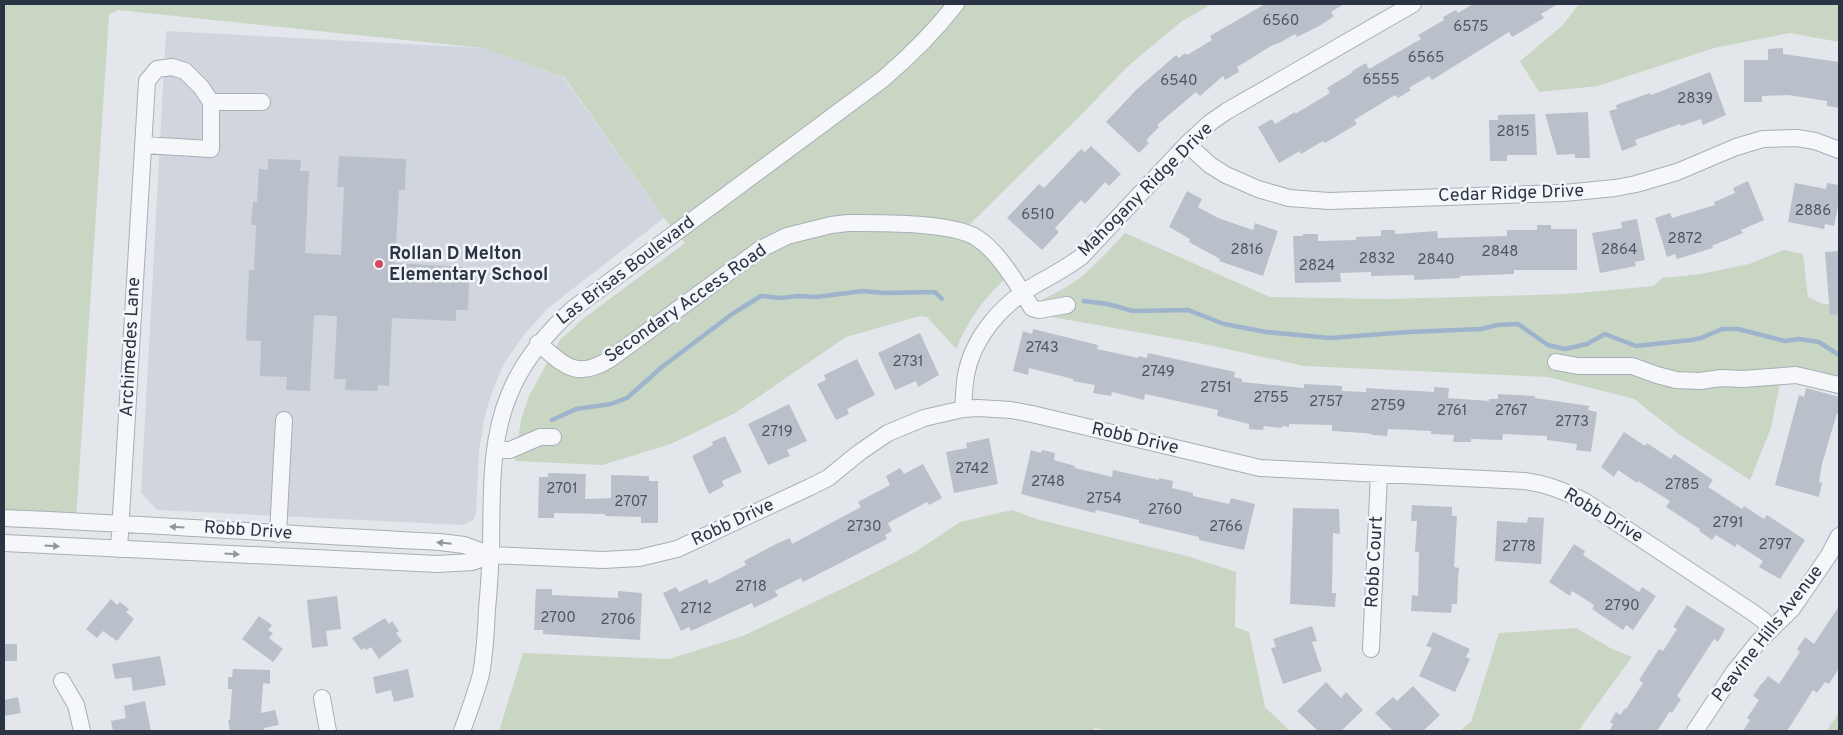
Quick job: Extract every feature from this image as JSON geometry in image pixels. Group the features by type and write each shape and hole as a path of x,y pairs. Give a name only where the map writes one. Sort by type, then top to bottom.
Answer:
{"street":[{"name":"Las Brisas Boulevard","path":"462,731 481,673 485,643 491,554 493,462 500,424 508,396 538,343 574,308 883,79 916,50 956,4"},
{"name":"Mahogany Ridge Drive","path":"963,410 966,374 983,334 1000,312 1022,293 1065,269 1081,257 1211,122 1413,4"},
{"name":"Archimedes Lane","path":"119,549 147,81 157,69 172,67 185,71 201,87 211,102"},
{"path":"143,145 211,149 211,102 262,102"},
{"name":"Cedar Ridge Drive","path":"1188,144 1210,165 1226,175 1258,189 1288,198 1329,201 1564,193 1615,188 1677,172 1736,147 1763,138 1797,138 1815,141 1839,150"},
{"name":"Secondary Access Road","path":"538,343 575,369 593,369 610,359 759,250 788,236 810,229 848,223 948,228 965,232 977,238 988,247 1032,308 1039,310 1067,304"},
{"path":"1556,362 1578,366 1632,366 1676,380 1700,381 1721,378 1743,379 1796,375 1839,385"},
{"name":"Robb Drive","path":"4,518 440,542 464,545 491,554 603,560 639,558 685,546 828,478 860,452 888,433 924,418 963,410 993,409 1032,414 1260,468 1540,483 1568,492 1752,612 1764,621 1771,630"},
{"path":"278,534 284,420"},
{"path":"496,449 510,450 540,437 552,437"},
{"name":"Robb Court","path":"1371,649 1379,474"},
{"name":"Peavine Hills Avenue","path":"1695,731 1734,672 1797,602 1839,536"},
{"name":"Robb Drive","path":"4,543 438,564 472,562 491,554"},
{"path":"62,681 76,705 82,731"},
{"path":"322,698 328,731"}],"shaded area":[{"name":"Rollan D Melton Elementary School","path":"166,31 482,48 563,77 664,218 547,309 523,336 504,364 485,415 479,452 476,514 473,520 463,525 157,510 141,493"}],"green space":[{"path":"4,4 1212,4 1182,21 1126,68 970,224 951,235 969,243 982,252 1004,280 976,312 956,349 927,317 920,316 846,337 735,413 671,444 602,465 515,461 521,419 529,396 559,341 584,318 685,243 664,218 564,77 482,48 118,10 109,15 76,521 4,517"},
{"path":"1579,4 1839,4 1839,42 1790,33 1714,48 1598,86 1539,92 1520,61 1562,26"},
{"path":"1125,233 1270,297 1387,299 1567,294 1654,286 1662,278 1701,274 1749,264 1784,250 1803,254 1808,297 1823,304 1839,304 1839,391 1801,382 1780,383 1771,428 1750,480 1680,435 1634,399 1548,377 1304,366 1199,343 1023,312 1077,280"},
{"path":"1012,510 1040,520 1187,556 1236,572 1235,627 1249,632 1265,707 1290,731 1111,731 1095,728 1091,731 499,731 523,653 669,659 743,636 915,552 960,522"},
{"path":"1576,628 1612,649 1632,657 1578,731 1460,731 1471,722 1499,633"},
{"path":"1839,713 1839,731 1826,731"}],"building":[{"path":"1265,4 1344,4 1331,12 1334,16 1321,25 1297,37 1295,34 1273,45 1237,67 1239,72 1225,80 1223,76 1200,96 1196,92 1157,125 1159,127 1146,140 1149,143 1139,153 1106,122 1137,89 1176,55 1179,58 1185,53 1187,55 1212,40 1210,36"},
{"path":"1473,4 1558,4 1541,14 1544,18 1512,37 1509,32 1432,80 1429,76 1409,88 1411,90 1398,98 1395,95 1354,120 1357,124 1325,143 1323,141 1301,154 1300,151 1279,163 1258,127 1272,119 1275,124 1295,112 1295,114 1330,93 1327,88 1352,71 1366,63 1369,69 1421,39 1418,35 1444,20 1443,17 1456,10 1458,13"},
{"path":"1783,48 1783,54 1839,62 1839,108 1827,106 1827,101 1788,95 1762,96 1762,102 1744,102 1744,60 1768,60 1768,49"},
{"path":"1710,72 1726,115 1703,125 1701,119 1681,126 1680,124 1635,140 1637,145 1622,151 1609,111 1617,109 1616,105 1650,93 1651,95"},
{"path":"1588,112 1590,158 1575,158 1575,154 1557,155 1545,114"},
{"path":"1535,114 1537,155 1507,155 1507,161 1490,161 1489,120 1498,120 1498,115"},
{"path":"1091,146 1121,174 1109,186 1105,182 1085,204 1081,200 1055,228 1059,232 1042,250 1007,218 1039,184 1044,188 1081,149 1085,152"},
{"path":"339,156 406,159 405,190 399,190 395,263 463,267 462,278 469,278 468,310 456,310 456,321 392,318 389,386 378,385 378,391 345,390 346,379 334,379 337,316 314,315 310,391 286,390 287,377 260,376 261,341 246,340 249,270 254,270 256,225 251,225 253,202 257,202 259,169 268,170 268,159 301,160 300,171 309,171 305,253 341,255 344,187 337,187"},
{"path":"1748,181 1764,220 1741,230 1743,233 1712,246 1713,248 1677,259 1675,254 1667,257 1655,218 1670,213 1672,218 1715,205 1714,202 1735,193 1733,188"},
{"path":"1795,183 1826,189 1827,183 1839,185 1839,201 1834,226 1825,224 1824,229 1788,222"},
{"path":"1187,191 1202,199 1198,207 1218,218 1253,230 1255,223 1278,231 1263,276 1219,261 1220,259 1189,242 1190,239 1169,227"},
{"path":"1637,219 1645,260 1635,262 1636,266 1600,273 1592,233 1622,228 1621,222"},
{"path":"1537,225 1551,225 1551,229 1577,229 1577,270 1514,270 1514,274 1414,280 1414,275 1371,276 1371,272 1340,273 1341,282 1295,283 1293,236 1318,234 1318,241 1356,240 1356,237 1381,236 1381,230 1395,230 1395,234 1437,231 1438,238 1507,236 1507,230 1537,230"},
{"path":"1839,251 1839,314 1830,315 1825,252"},
{"path":"1033,329 1098,345 1097,349 1138,358 1138,356 1147,358 1148,353 1235,372 1234,377 1242,379 1242,382 1304,388 1304,384 1342,386 1342,391 1366,392 1366,388 1434,392 1434,387 1449,388 1448,398 1489,401 1489,399 1498,399 1498,394 1535,396 1535,398 1589,406 1588,410 1597,412 1591,452 1576,450 1577,444 1547,440 1547,436 1503,434 1502,440 1471,439 1471,442 1453,442 1454,435 1431,434 1431,431 1388,429 1387,436 1332,431 1332,425 1289,424 1289,427 1282,426 1282,428 1264,426 1263,430 1249,429 1249,424 1217,416 1218,410 1145,394 1144,400 1112,392 1111,396 1093,393 1095,385 1073,381 1073,379 1029,368 1028,375 1013,371 1023,331 1032,334"},
{"path":"920,333 939,375 918,387 916,381 895,390 878,353"},
{"path":"857,359 875,395 847,409 849,414 836,420 817,384 826,380 824,375"},
{"path":"1806,388 1839,397 1839,414 1837,413 1822,464 1819,482 1822,483 1819,497 1775,485 1799,395 1804,397"},
{"path":"789,404 807,441 787,450 790,456 768,465 748,424"},
{"path":"1624,432 1645,446 1647,443 1671,459 1674,454 1713,480 1708,487 1742,509 1744,506 1764,519 1767,515 1805,540 1780,579 1759,567 1763,561 1737,544 1735,547 1716,535 1712,540 1699,531 1700,529 1666,507 1670,501 1618,470 1614,477 1601,467"},
{"path":"725,436 742,472 722,481 724,486 709,494 692,456 713,445 712,442"},
{"path":"989,438 998,484 954,493 946,452 967,448 966,443"},
{"path":"1031,450 1041,453 1042,450 1055,453 1054,460 1075,466 1075,468 1112,477 1113,470 1159,480 1159,478 1173,481 1172,488 1193,493 1193,496 1229,504 1231,498 1255,504 1244,550 1199,540 1199,537 1139,523 1139,520 1096,510 1095,513 1021,494"},
{"path":"923,464 942,498 929,505 927,502 888,523 892,531 885,535 887,539 803,582 801,578 775,591 778,596 754,608 752,603 691,631 689,627 681,631 663,593 676,587 679,592 707,579 709,584 746,565 744,561 776,544 790,538 792,544 861,507 858,502 890,485 886,476 900,468 904,474"},
{"path":"548,473 586,474 585,499 611,498 611,475 649,476 649,481 658,481 658,523 641,523 641,517 605,516 605,514 554,513 554,518 538,518 539,477 548,477"},
{"path":"1412,505 1452,507 1452,516 1457,516 1454,567 1459,568 1457,604 1452,604 1451,613 1411,611 1412,595 1418,596 1419,552 1415,552 1417,521 1411,521"},
{"path":"1293,508 1339,509 1340,534 1333,533 1332,593 1336,593 1335,607 1290,604"},
{"path":"1528,517 1544,518 1541,564 1495,561 1497,521 1527,523"},
{"path":"1574,544 1585,551 1583,555 1639,592 1642,587 1656,596 1633,630 1626,625 1623,630 1592,609 1594,605 1572,591 1570,596 1549,582"},
{"path":"536,589 552,589 552,595 618,598 618,591 642,593 640,640 543,634 543,630 534,630"},
{"path":"337,596 341,629 326,631 328,646 312,648 307,600"},
{"path":"111,599 117,605 120,602 129,609 126,612 134,619 117,641 103,631 97,638 86,629"},
{"path":"1687,605 1725,629 1718,642 1714,639 1677,696 1681,699 1672,713 1670,711 1657,731 1609,731 1613,724 1610,722 1616,712 1620,715 1626,709 1643,683 1639,680 1659,649 1663,651 1677,629 1673,627"},
{"path":"1839,606 1839,668 1829,684 1825,682 1817,693 1813,690 1787,731 1743,731 1750,720 1747,718 1759,700 1753,696 1761,684 1768,676 1779,684 1800,652 1797,649 1805,637 1814,644"},
{"path":"259,616 272,625 268,630 273,633 269,638 283,649 273,662 242,639"},
{"path":"385,618 389,624 392,621 399,631 396,633 402,641 379,659 371,647 361,650 352,638"},
{"path":"1312,626 1317,641 1312,642 1322,671 1283,684 1271,648 1276,647 1273,639"},
{"path":"1433,632 1470,649 1466,657 1470,659 1455,692 1419,676 1432,648 1426,646"},
{"path":"4,644 17,644 17,661 4,661"},
{"path":"160,656 166,685 133,691 131,677 115,679 112,664"},
{"path":"233,669 270,670 270,684 263,683 261,713 275,710 279,725 264,728 265,731 230,731 228,720 230,720 232,689 228,689 228,677 232,677"},
{"path":"408,669 414,697 394,702 391,690 376,694 373,677"},
{"path":"1326,682 1341,698 1346,692 1363,710 1341,731 1318,731 1297,711"},
{"path":"1413,686 1440,715 1423,731 1393,731 1375,713 1393,697 1397,701"},
{"path":"18,697 21,713 4,716 4,700"},
{"path":"145,701 151,731 113,731 111,721 126,718 124,706"}],"waterway":[{"path":"552,420 576,409 611,404 627,398 662,367 732,314 761,296 781,298 798,296 816,297 863,291 884,293 935,292 942,299"},
{"path":"1084,301 1108,304 1133,311 1188,310 1224,324 1266,332 1330,338 1481,329 1497,325 1518,324 1548,345 1565,349 1587,344 1605,334 1636,346 1691,340 1722,329 1738,329 1785,341 1799,339 1819,342 1839,355"}],"place":[{"name":"Rollan D Melton Elementary School","path":"379,264"}]}
